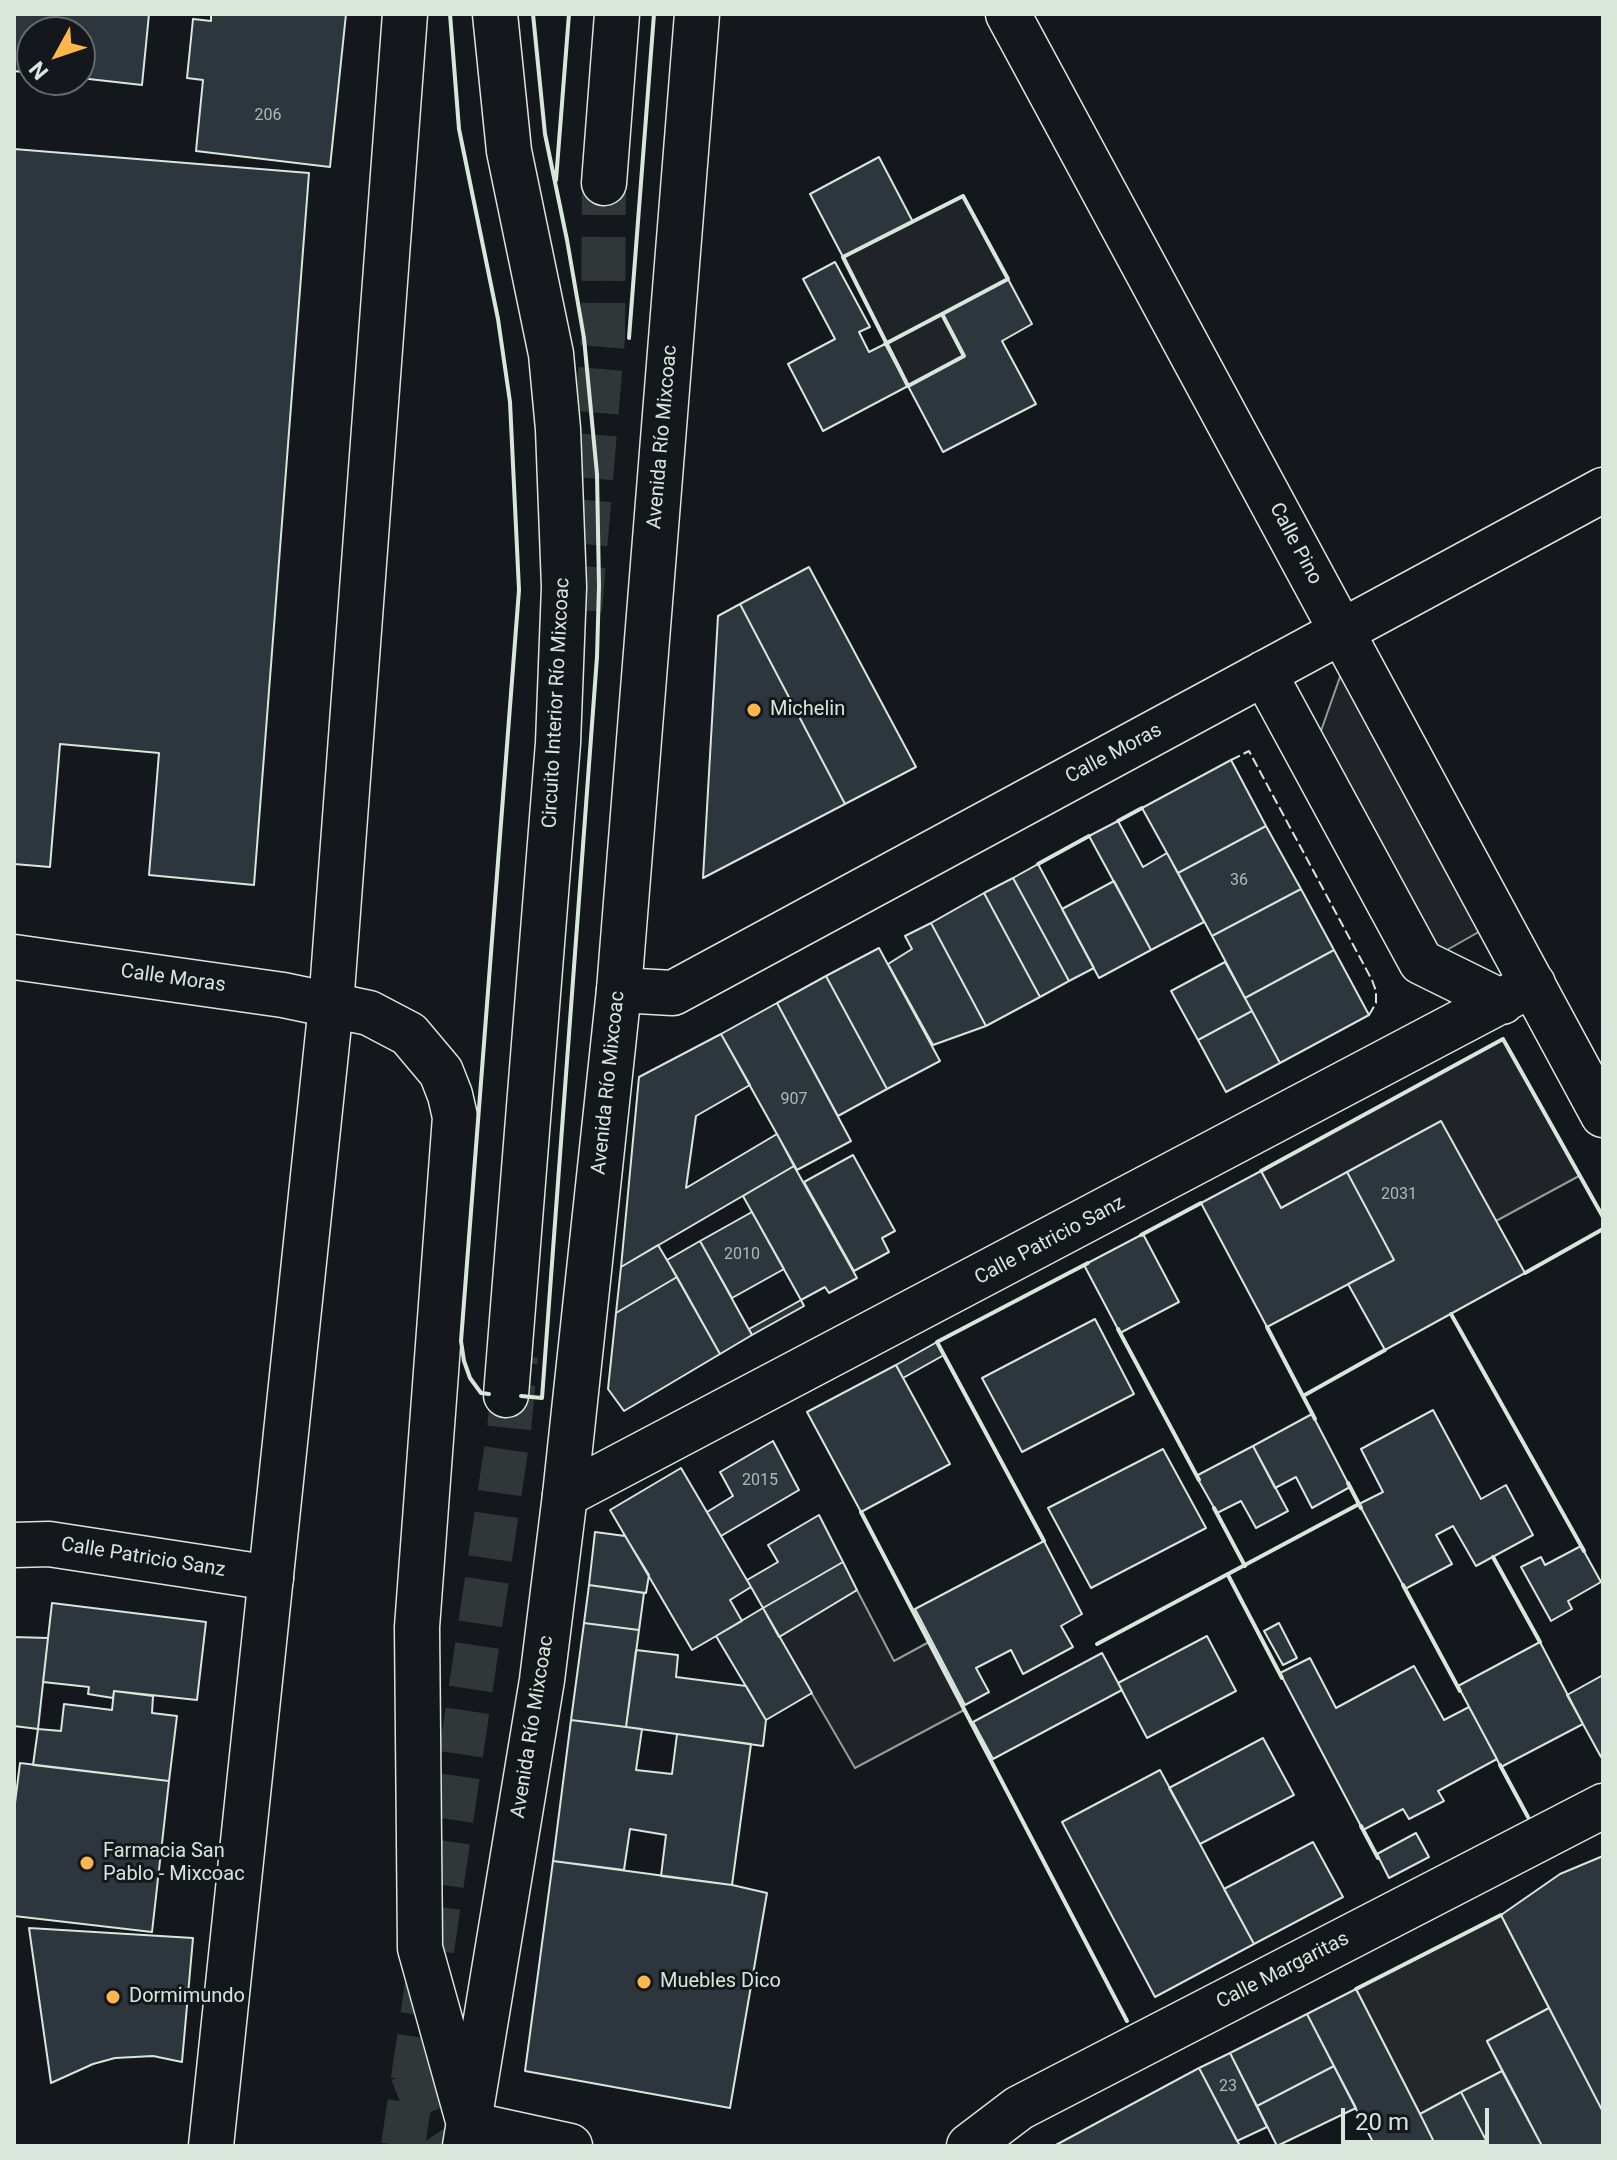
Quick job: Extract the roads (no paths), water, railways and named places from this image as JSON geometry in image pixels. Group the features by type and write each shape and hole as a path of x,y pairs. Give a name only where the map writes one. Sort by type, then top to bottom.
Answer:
{"main road":[{"path":"211,2146 331,1005 405,14"},
{"name":"Circuito Interior Río Mixcoac","path":"495,14 509,151 551,354 558,429 564,587 558,743 506,1395"},
{"path":"604,183 617,14"},
{"name":"Avenida Río Mixcoac","path":"467,2135 542,1680 565,1495 619,990 697,14"},
{"name":"Calle Pino","path":"1008,14 1342,631 1518,993 1592,1068 1603,1115"},
{"name":"Calle Moras","path":"619,990 673,993 1603,490"},
{"path":"1264,673 1421,962 1518,993"},
{"name":"Calle Moras","path":"14,957 283,995 369,1013 409,1034 441,1072 450,1095 455,1117 417,1627 420,1948 467,2135"},
{"name":"Calle Patricio Sanz","path":"565,1495 1518,993"},
{"name":"Calle Patricio Sanz","path":"14,1545 49,1544 271,1578"},
{"name":"Calle Margaritas","path":"969,2146 1019,2108 1603,1806"},
{"path":"467,2135 570,2146"}],"tunnel":[{"path":"580,610 603,337 604,183"},
{"path":"403,2146 509,1430 516,1356"},
{"path":"412,2072 431,2120 449,2146"}],"place":[{"name":"Michelin","path":"754,710"},
{"name":"Farmacia San Pablo - Mixcoac","path":"87,1863"},
{"name":"Muebles Dico","path":"644,1982"},
{"name":"Dormimundo","path":"113,1997"}]}
